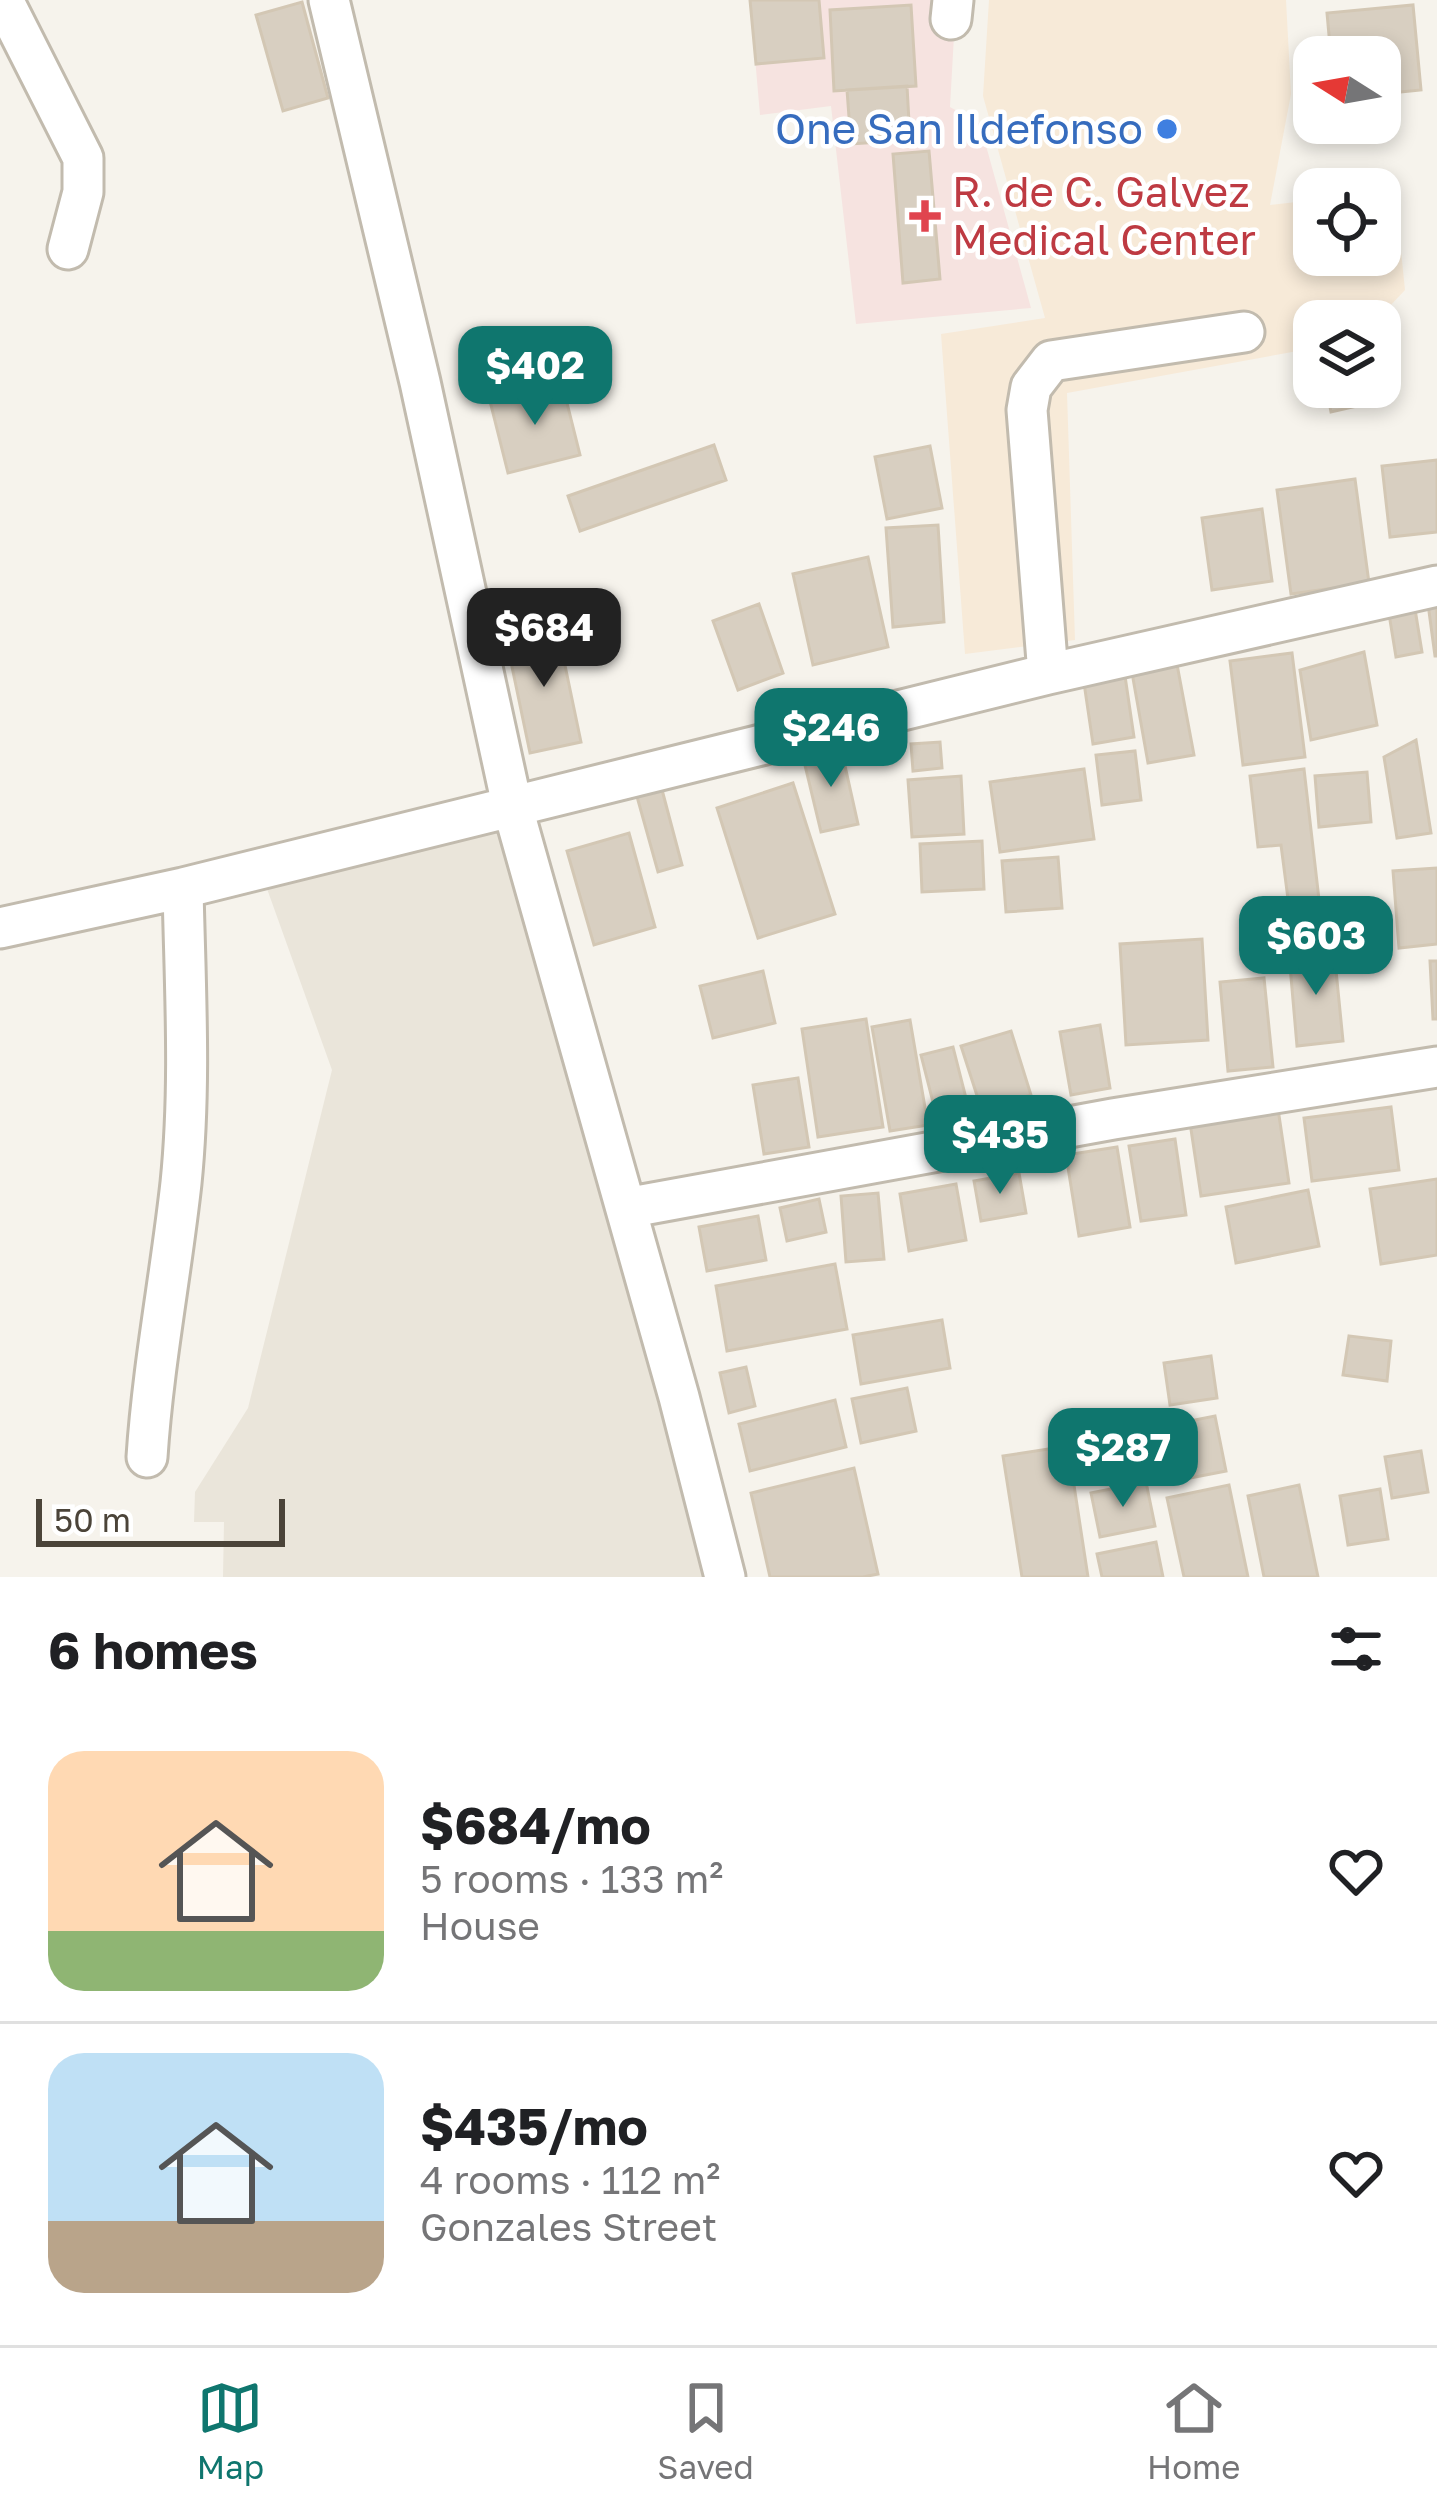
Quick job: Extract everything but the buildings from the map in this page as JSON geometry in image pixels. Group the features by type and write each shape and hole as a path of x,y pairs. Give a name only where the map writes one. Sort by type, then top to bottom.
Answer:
{"street":[{"path":"3,0 82,158 83,192 68,249"},
{"path":"328,0 420,382 512,806 725,1577"},
{"path":"1048,674 1027,410 1031,387 1051,361 1244,332"},
{"path":"0,928 183,888 1048,674 1437,586"},
{"path":"147,1457 181,1181 187,1066 183,888"},
{"path":"626,1208 1113,1119 1437,1067"}],"shaded area":[{"name":"R. de C. Galvez Medical Center","path":"750,0 956,0 950,107 980,124 1031,308 856,324 831,106 760,115"},
{"path":"989,0 1286,0 1291,94 1270,205 1293,202 1293,276 1401,276 1401,251 1405,290 1396,300 1293,300 1293,352 1067,393 1075,640 965,654 941,334 1045,318 983,96"},
{"path":"496,823 710,1577 223,1577 224,1522 194,1522 195,1492 248,1408 332,1070 266,886"}],"place":[{"name":"One San Ildefonso","path":"1167,129"},
{"name":"R. de C. Galvez Medical Center","path":"925,216"}]}
